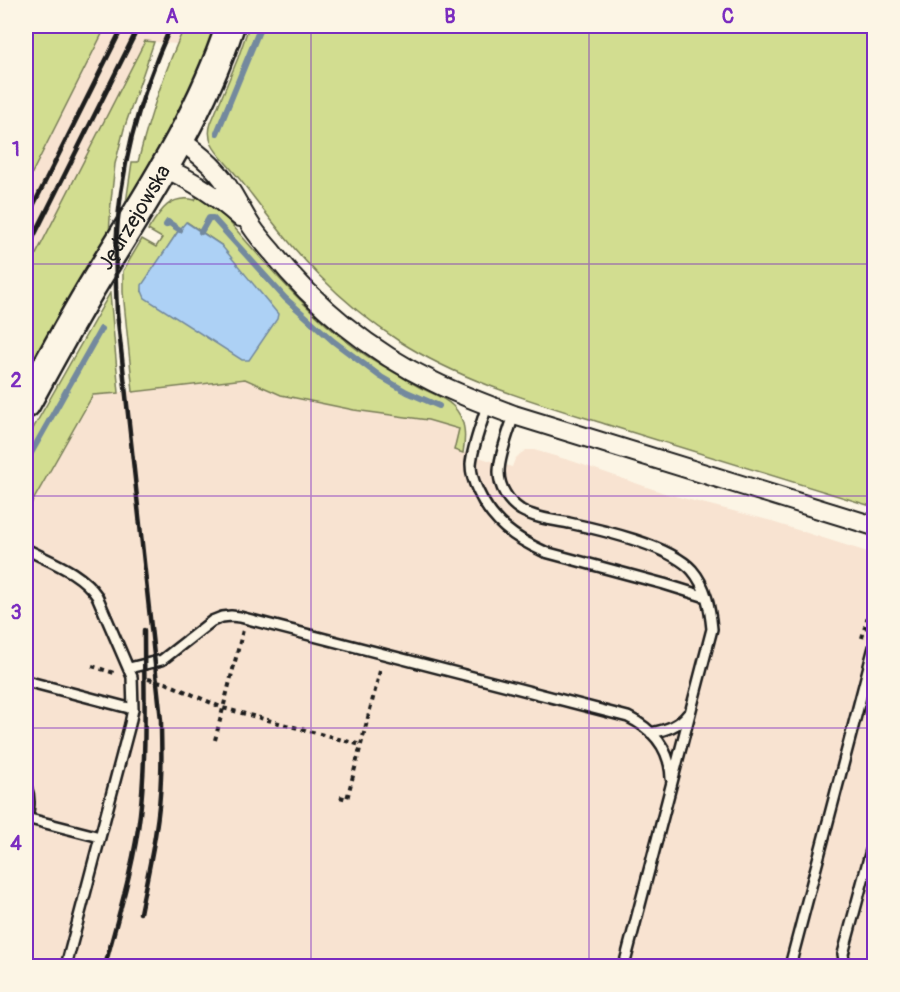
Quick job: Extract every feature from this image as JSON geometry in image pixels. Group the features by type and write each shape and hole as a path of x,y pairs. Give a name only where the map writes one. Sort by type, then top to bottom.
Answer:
{"street":[{"name":"Jędrzejowska","path":"26,404 72,320 165,168 198,105 230,26"},
{"path":"180,140 218,173 252,228"},
{"path":"165,168 212,194 252,228 300,284 328,312 365,341 432,381 514,415 874,525"}],"lane":[{"path":"487,405 472,455 472,473 476,488 486,507 511,534 526,544 545,552 706,597"},
{"path":"514,415 499,474 510,502 522,511 538,517 589,527 639,541 660,550 691,569 701,584 709,604 712,629 624,966"},
{"path":"26,549 71,572 91,586 130,673 133,709 66,966"},
{"path":"130,673 162,660 212,621 231,616 246,618 628,717 641,723 661,744 668,757 671,787"},
{"path":"790,966 874,647"},
{"path":"26,681 133,709"},
{"path":"651,733 666,730 683,721 692,709"},
{"path":"26,786 29,807 26,820 100,837"},
{"path":"845,966 843,954 874,839"}],"path":[{"path":"215,740 246,618"},
{"path":"340,797 347,799 384,655"},
{"path":"92,666 122,676 130,673 166,683 224,708 361,745"}],"shaded area":[{"path":"26,26 185,26 176,44 145,41 26,274"},
{"path":"245,379 281,395 354,410 428,420 460,429 455,450 512,467 520,454 526,450 534,450 667,494 772,521 874,554 874,966 26,966 26,513 94,395"}],"green space":[{"path":"26,26 106,26 26,185"},
{"path":"185,26 216,26 175,123 125,210 132,162 138,162 158,92"},
{"path":"249,26 874,26 874,507 525,399 448,368 399,341 376,325 318,275 268,217 211,143 209,130 211,123"},
{"path":"145,41 154,42 124,129 115,164 109,236 26,379 26,274"},
{"path":"198,195 214,204 282,282 319,318 358,350 453,406 464,428 463,453 454,450 459,429 428,420 354,410 281,395 245,379 133,392 123,271 142,239 156,247 162,238 148,230 167,206 179,199 195,200","holes":["187,222 221,245 142,291 143,285 177,233"]},
{"path":"110,293 119,393 93,395 26,513 26,441"}],"water":[{"path":"186,222 221,245 278,314 277,319 249,360 242,360 145,298 142,285"}],"waterway":[{"path":"217,133 261,26"},
{"path":"201,232 209,218 213,218 285,298 333,341 381,377 439,406"},
{"path":"166,225 168,222 180,230"},
{"path":"26,462 101,329"}],"railway":[{"path":"26,220 123,26"},
{"path":"26,252 139,26"},
{"path":"140,913 159,810 161,720 117,312 116,256 121,190 126,162 140,106 171,26"},
{"path":"105,966 130,872 140,814 144,745 144,630"}]}
